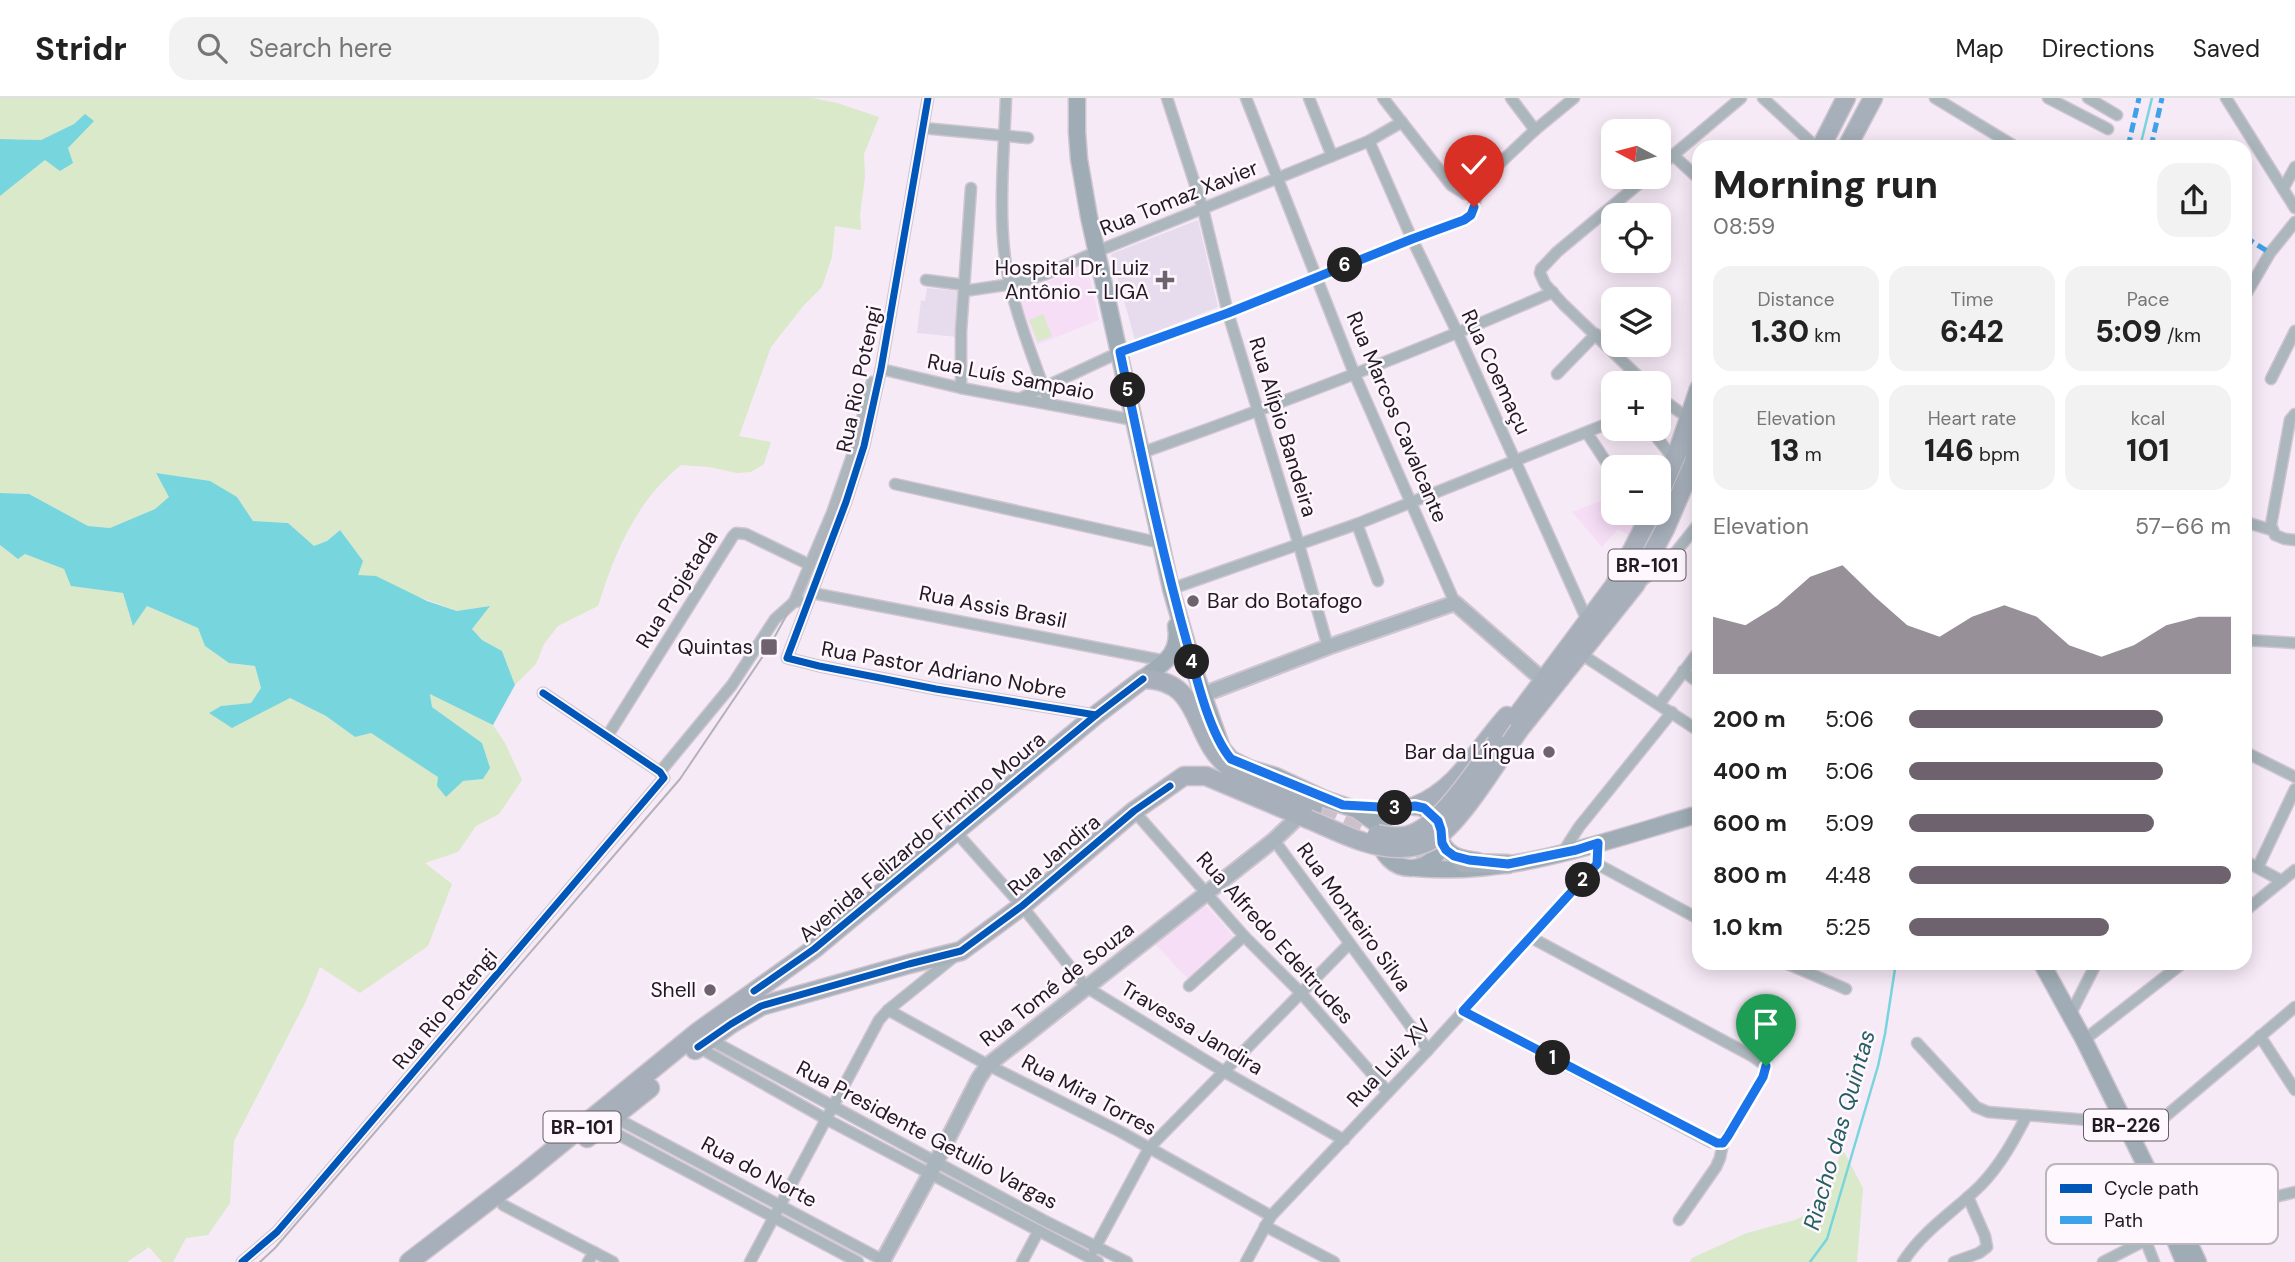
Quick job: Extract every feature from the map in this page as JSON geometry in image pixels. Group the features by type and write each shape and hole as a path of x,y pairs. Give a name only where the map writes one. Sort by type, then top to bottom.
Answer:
{"highway":[{"path":"1823,140 1846,98"},
{"path":"1851,140 1873,98"},
{"path":"1671,469 1692,407"},
{"name":"BR-101","path":"1143,679 1168,682 1178,690 1192,708 1213,748 1228,766 1305,816 1388,836 1408,835 1442,813 1566,673 1635,585 1665,529 1692,466"},
{"name":"BR-101","path":"1512,731 1538,686 1614,586 1644,525"},
{"path":"1442,841 1548,707 1566,673"},
{"name":"Avenida Felizardo Firmino Moura","path":"410,1262 699,1031 814,949 1143,679"},
{"path":"1406,807 1431,800 1455,780 1511,711 1538,686"},
{"path":"1228,766 1251,773 1292,792"},
{"name":"Rua Jandira","path":"961,951 1022,906 1134,811 1184,776 1206,776 1305,816"},
{"path":"1463,863 1508,864"},
{"name":"BR-101","path":"428,1262 608,1122 704,1043 746,1014 779,1000 961,951"}],"main road":[{"path":"1077,98 1079,159 1089,217 1171,589 1178,637 1172,656 1143,679"},
{"path":"1171,589 1202,695 1222,748 1231,759 1357,810 1381,827"},
{"path":"1343,805 1406,807 1432,813 1438,821 1446,850 1454,856 1508,864"},
{"path":"1387,858 1380,843 1381,827 1384,820 1406,807"},
{"path":"1305,816 1320,833 1387,858 1402,867 1450,870 1508,864 1562,853 1692,816"},
{"path":"1416,868 1428,864 1437,855 1442,841"},
{"name":"BR-226","path":"2045,970 2084,1040 2145,1164"},
{"name":"BR-226","path":"2180,1244 2184,1262"},
{"name":"BR-226","path":"2187,1244 2198,1262"}],"street":[{"name":"Rua Rio Potengi","path":"787,658 859,465 881,369 928,98"},
{"path":"1006,98 1006,262 1010,284 1049,404"},
{"name":"Rua Alípio Bandeira","path":"1167,98 1203,209 1228,313 1328,647"},
{"name":"Rua Marcos Cavalcante","path":"1246,98 1354,373 1455,603 1538,686"},
{"path":"1309,98 1332,156"},
{"path":"1511,98 1535,130"},
{"path":"1018,399 1120,352 1228,313 1464,220 1471,215 1481,181 1574,98"},
{"path":"1692,173 1673,155 1741,98"},
{"path":"1763,98 1811,140"},
{"path":"1934,98 2004,140"},
{"path":"2048,98 2108,129"},
{"path":"2088,98 2104,103 2117,115"},
{"path":"2226,98 2294,205"},
{"path":"1387,100 1451,185 1465,194 1476,194"},
{"name":"Rua Tomaz Xavier","path":"926,280 964,288 1010,284 1046,274 1369,141 1402,122"},
{"path":"923,128 1028,138"},
{"name":"Rua Coemaçu","path":"1369,141 1587,620"},
{"path":"2283,189 2295,167"},
{"path":"961,388 961,331 971,188"},
{"path":"1633,189 1557,252 1541,269 1541,277 1552,292 1633,371"},
{"path":"2252,284 2270,253 2295,222"},
{"path":"1141,453 1257,412 1458,334 1552,292"},
{"path":"2271,379 2295,331"},
{"path":"1557,374 1596,334"},
{"name":"Rua Rio Potengi","path":"794,602 832,513 852,456 879,357 885,345"},
{"name":"Rua Luís Sampaio","path":"881,369 961,388 1134,420"},
{"path":"1671,406 1688,418"},
{"path":"2273,532 2270,525 2290,420 2295,414"},
{"path":"1171,589 1357,524 1601,427"},
{"path":"1587,433 1601,455"},
{"path":"1660,441 1675,460"},
{"path":"895,484 1161,543"},
{"path":"1357,524 1378,581"},
{"path":"2252,524 2273,532 2280,538 2295,540"},
{"path":"1635,585 1665,564 1692,532"},
{"name":"Rua Projetada","path":"608,735 736,533 746,534 810,565"},
{"name":"Rua Rio Potengi","path":"242,1262 276,1231 415,1072 663,779 660,772 732,685 772,622 794,602 812,593"},
{"name":"Rua Assis Brasil","path":"812,593 1166,661"},
{"path":"1202,695 1455,603"},
{"path":"2252,640 2295,643"},
{"path":"1581,654 1692,726"},
{"name":"Rua Pastor Adriano Nobre","path":"787,658 936,690 1096,715"},
{"path":"1660,704 1692,659"},
{"path":"1683,671 1692,678"},
{"path":"543,693 660,772"},
{"path":"1562,853 1579,827 1672,712"},
{"path":"2252,756 2295,777"},
{"path":"2258,867 2295,789"},
{"name":"Rua Alfredo Edeltrudes","path":"1134,811 1244,936 1301,993 1388,1091"},
{"name":"Rua Tomé de Souza","path":"884,1261 988,1065 1305,816"},
{"name":"Travessa Jandira","path":"956,832 1022,906 1086,987 1223,1071 1344,1140"},
{"name":"Rua Monteiro Silva","path":"1274,840 1428,1050"},
{"path":"1598,843 1597,864 1692,915"},
{"name":"Rua Luiz XV","path":"1246,1262 1271,1216 1428,1050 1597,864"},
{"path":"2252,864 2282,881"},
{"path":"2252,905 2295,870"},
{"path":"1189,986 1244,936"},
{"path":"1530,937 1766,1066 1763,1077 1725,1140 1716,1167 1679,1220"},
{"path":"1092,1261 1096,1246 1149,1148 1349,944"},
{"name":"Rua Jandira","path":"750,1262 871,1032 888,1010 961,951"},
{"path":"1802,970 1846,989"},
{"path":"2070,1015 2093,970"},
{"path":"2084,1040 2173,970"},
{"path":"2135,1142 2295,1007"},
{"name":"Rua Mira Torres","path":"888,1010 988,1065 1055,1097 1271,1216"},
{"path":"1463,1011 1711,1142 1725,1140"},
{"path":"2260,1036 2295,1090"},
{"path":"1917,1042 1976,1107 1988,1112 2125,1123"},
{"name":"Rua Presidente Getulio Vargas","path":"704,1043 833,1107 1038,1232 1092,1261"},
{"name":"Rua Presidente Getulio Vargas","path":"704,1043 826,1119 1127,1262"},
{"path":"1903,1262 1920,1240 1982,1184 2004,1156 2026,1115"},
{"name":"Rua do Norte","path":"608,1122 781,1206 884,1261"},
{"name":"Rua do Norte","path":"608,1122 774,1218 858,1262"},
{"path":"2278,1196 2295,1192"},
{"path":"1955,1262 1987,1247 1968,1197"},
{"path":"503,1205 613,1262"},
{"path":"1265,1226 1334,1262"},
{"path":"1022,1262 1038,1232"},
{"path":"2103,1262 2141,1244"},
{"path":"2146,1244 2154,1262"},
{"path":"588,1262 594,1252"}],"shaded area":[{"name":"Hospital Dr. Luiz Antônio - LIGA","path":"1198,220 1218,307 1135,340 1111,254"},
{"path":"1087,264 1099,320 1037,345 1017,296"},
{"path":"927,288 959,291 958,337 917,333 921,300 925,301"},
{"path":"1601,501 1601,525 1640,525 1633,538 1618,529 1602,547 1572,512"},
{"path":"1204,903 1235,938 1189,980 1154,943"}],"green space":[{"path":"0,98 812,98 879,117 864,154 861,230 835,226 832,257 822,287 771,347 739,436 771,442 764,464 751,472 737,473 681,465 665,479 639,511 629,529 598,606 558,626 544,644 536,664 515,685 502,651 482,640 472,629 489,606 458,611 357,575 339,530 327,541 314,547 288,523 253,521 237,497 156,474 170,497 155,509 110,528 88,526 29,494 0,493 0,196 45,160 68,149 85,114 74,124 41,140 0,139"},
{"path":"1043,314 1052,336 1038,342 1029,320"},
{"path":"0,545 18,559 25,554 64,569 72,586 123,593 133,625 147,606 198,628 205,646 229,663 255,666 261,688 251,703 221,706 209,713 290,698 326,716 355,737 371,733 439,777 463,781 483,779 482,743 432,707 430,693 493,725 505,743 522,780 499,814 476,826 458,852 425,863 452,884 428,946 360,993 320,967 306,1001 234,1141 230,1203 208,1235 186,1238 173,1262 162,1262 149,1247 127,1262 0,1262"},
{"path":"1842,1148 1863,1188 1857,1262 1690,1262 1692,1258 1747,1233 1795,1220 1824,1206"}],"water":[{"path":"85,114 94,121 68,148 73,163 60,171 45,160 0,196 0,139 41,140 74,124"},
{"path":"156,473 210,481 237,497 253,521 288,523 314,546 327,541 340,530 363,561 358,575 376,576 427,601 457,611 490,606 472,629 482,640 502,651 515,685 493,725 430,694 432,707 482,743 490,768 483,779 463,781 446,797 437,786 438,777 371,733 355,737 326,716 290,698 232,728 209,713 221,706 251,703 261,688 255,666 229,663 205,646 198,628 147,606 133,626 123,593 71,586 64,569 25,554 18,559 0,545 0,493 29,494 88,526 110,528 155,509 169,497"}],"waterway":[{"name":"Riacho das Quintas","path":"2142,140 2152,98"},
{"name":"Riacho das Quintas","path":"1810,1262 1827,1239 1878,1066 1895,970"}],"tunnel":[{"path":"1322,804 1369,825 1419,853 1463,863"}],"tram line":[{"path":"260,1262 275,1248 680,779 769,647 801,589 841,496 893,318 931,98"}],"marked path":[{"path":"2130,140 2139,98"},
{"path":"2153,140 2162,98"},
{"path":"2252,241 2270,253"}],"cycle path":[{"path":"928,98 881,369 864,446 846,502 787,658 936,689 1096,715"},
{"path":"754,991 814,949 1143,679"},
{"path":"242,1262 277,1232 664,778 660,772 543,693"},
{"path":"698,1047 761,1006 961,951 1022,906 1134,811 1170,786"}],"place":[{"name":"Hospital Dr. Luiz Antônio - LIGA","path":"1165,280"},
{"name":"Bar do Botafogo","path":"1193,601"},
{"name":"Quintas","path":"769,647"},
{"name":"Bar da Língua","path":"1549,752"},
{"name":"Shell","path":"710,990"}],"route":[{"path":"1474,207 1471,215 1464,220 1228,313 1120,352 1171,589 1202,695 1222,748 1231,759 1343,805 1424,808 1438,821 1442,843 1454,856 1508,864 1598,843 1597,864 1463,1011 1711,1142 1723,1143 1763,1077 1766,1066"}]}
